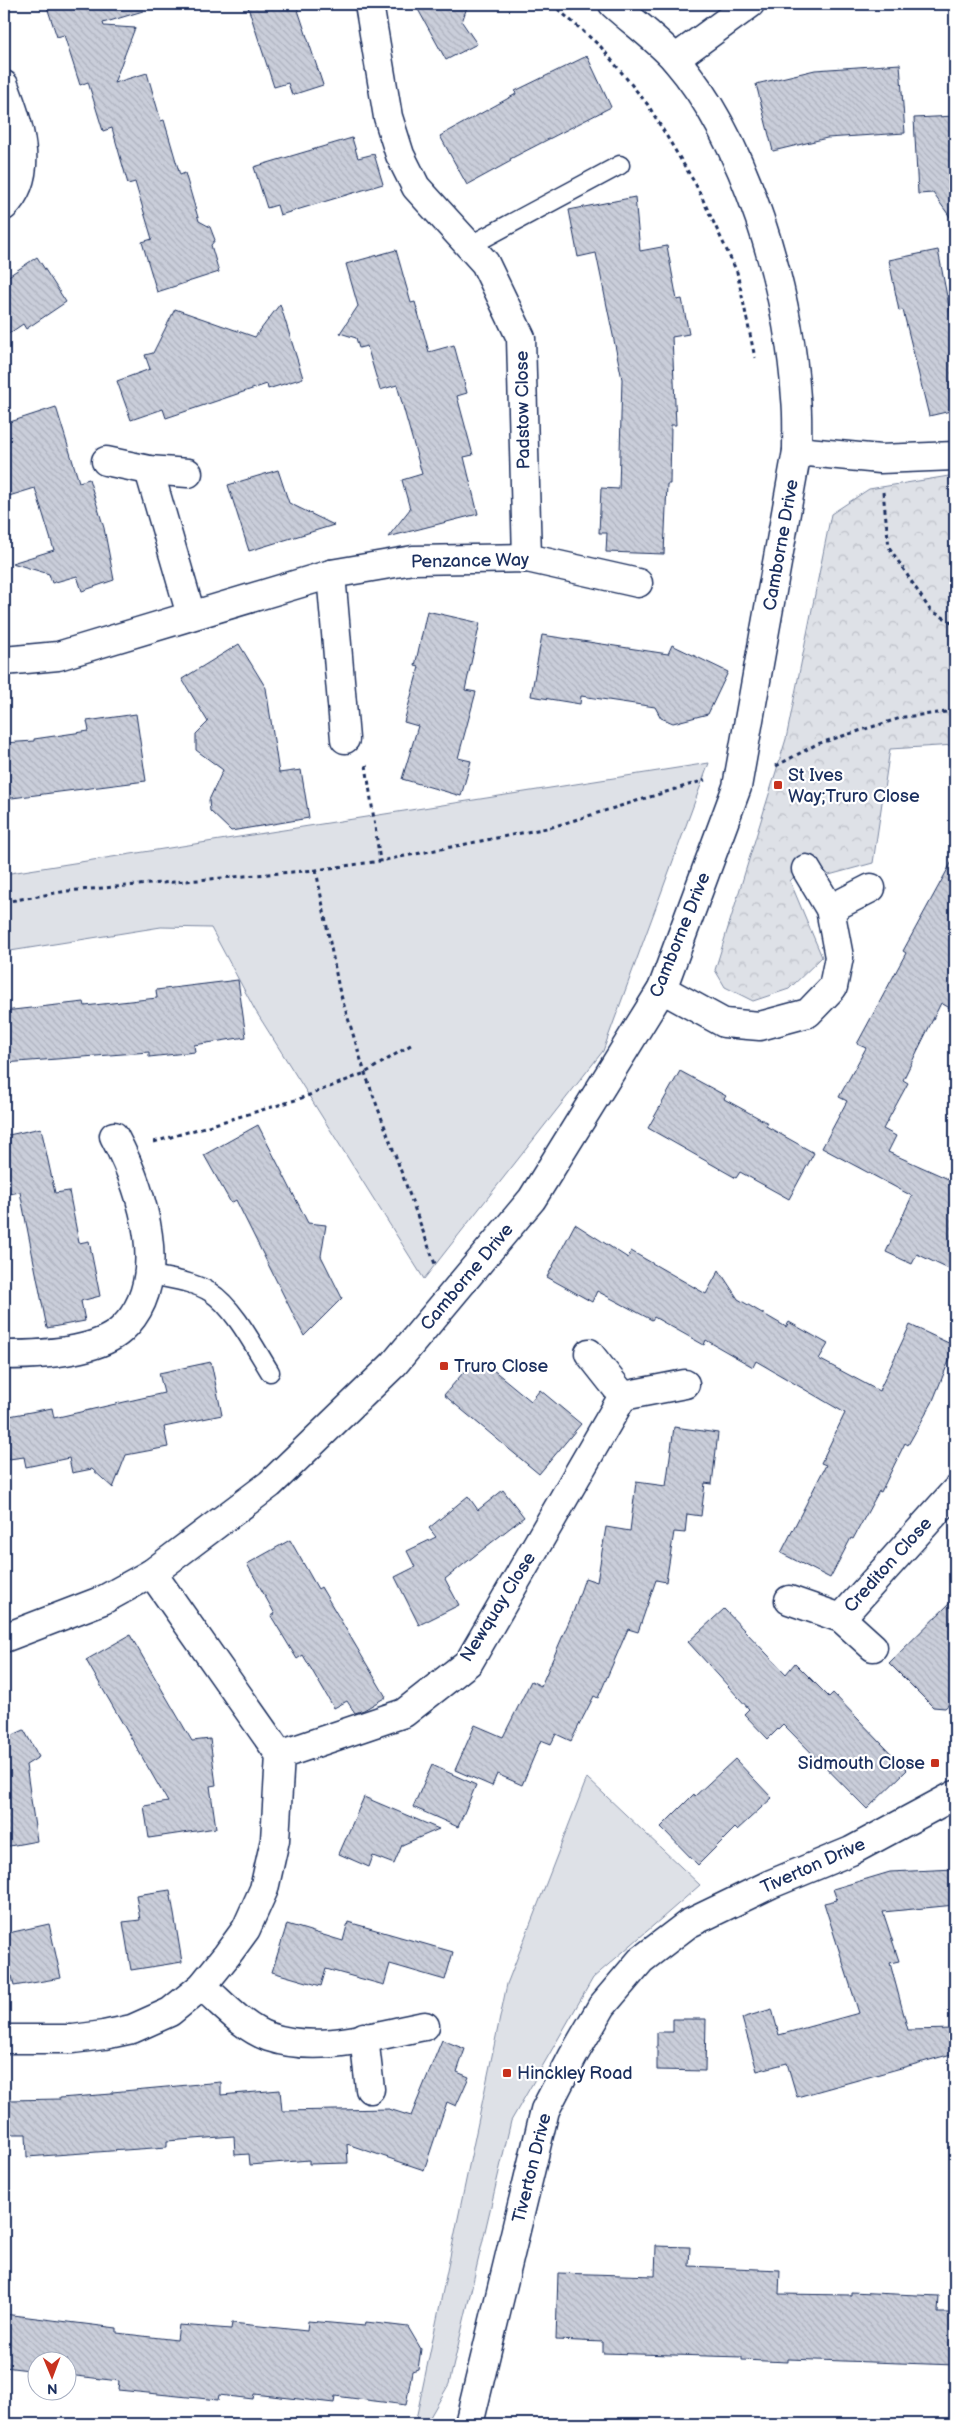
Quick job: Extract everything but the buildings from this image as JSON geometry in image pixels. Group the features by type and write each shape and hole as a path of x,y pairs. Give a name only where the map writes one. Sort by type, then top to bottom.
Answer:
{"street":[{"name":"Padstow Close","path":"370,4 388,117 400,155 416,187 485,263 521,338 527,558"},
{"name":"Camborne Drive","path":"4,1638 103,1600 152,1573 270,1484 394,1364 532,1200 662,989 737,788 797,451 796,398 788,325 762,223 732,151 709,106 674,59 612,4"},
{"path":"674,59 750,4"},
{"path":"4,86 19,126 22,152 20,176 11,199 4,206"},
{"path":"797,451 880,459 955,456"},
{"path":"106,461 149,470 188,473"},
{"path":"149,470 192,615"},
{"name":"Penzance Way","path":"4,661 58,656 331,574 413,560 527,558 638,582"},
{"path":"331,574 345,739"},
{"path":"662,989 724,1023 760,1026 808,1013 833,987 839,957 830,909 806,870"},
{"path":"830,909 871,888"},
{"path":"4,1355 80,1348 120,1331 138,1310 151,1256 146,1221 118,1144"},
{"path":"589,1353 623,1396 685,1384"},
{"name":"Newquay Close","path":"280,1755 404,1713 469,1662 623,1396"},
{"name":"Crediton Close","path":"841,1618 955,1491"},
{"path":"4,2039 72,2039 132,2029 170,2012 202,1986 246,1928 264,1888 275,1840 280,1755 152,1573"},
{"name":"Crediton Close","path":"789,1600 841,1618 872,1647"},
{"name":"Tiverton Drive","path":"469,2424 545,2110 572,2056 602,2006 641,1960 688,1924 770,1884 852,1851 955,1795"},
{"path":"202,1986 245,2023 269,2036 318,2045 425,2026"},
{"path":"364,2037 370,2089"}],"lane":[{"path":"469,246 620,165"},
{"path":"148,1274 188,1283 210,1292 223,1302 270,1372"}],"path":[{"path":"552,4 601,47 648,105 696,185 737,272 756,362"},
{"path":"880,459 889,547 930,610 955,624"},
{"path":"4,902 67,891 316,870 380,861 552,827 710,778 737,788 817,744 904,716 955,712"},
{"path":"345,739 366,765 380,861"},
{"path":"316,870 339,989 365,1073 449,1299"},
{"path":"118,1144 300,1099 365,1073 414,1043"}],"green space":[{"path":"955,475 955,745 890,749 873,863 829,875 812,858 790,881 822,957 789,989 753,1001 725,987 715,970 786,739 831,514 869,489"},
{"path":"709,763 603,1051 424,1279 255,1010 211,928 161,927 4,952 4,874"},
{"path":"587,1778 700,1885 593,1978 511,2121 449,2384 426,2424 415,2424 507,1984"}],"place":[{"name":"St Ives Way;Truro Close","path":"778,785"},
{"name":"Truro Close","path":"444,1366"},
{"name":"Sidmouth Close","path":"935,1763"},
{"name":"Hinckley Road","path":"507,2073"}]}
